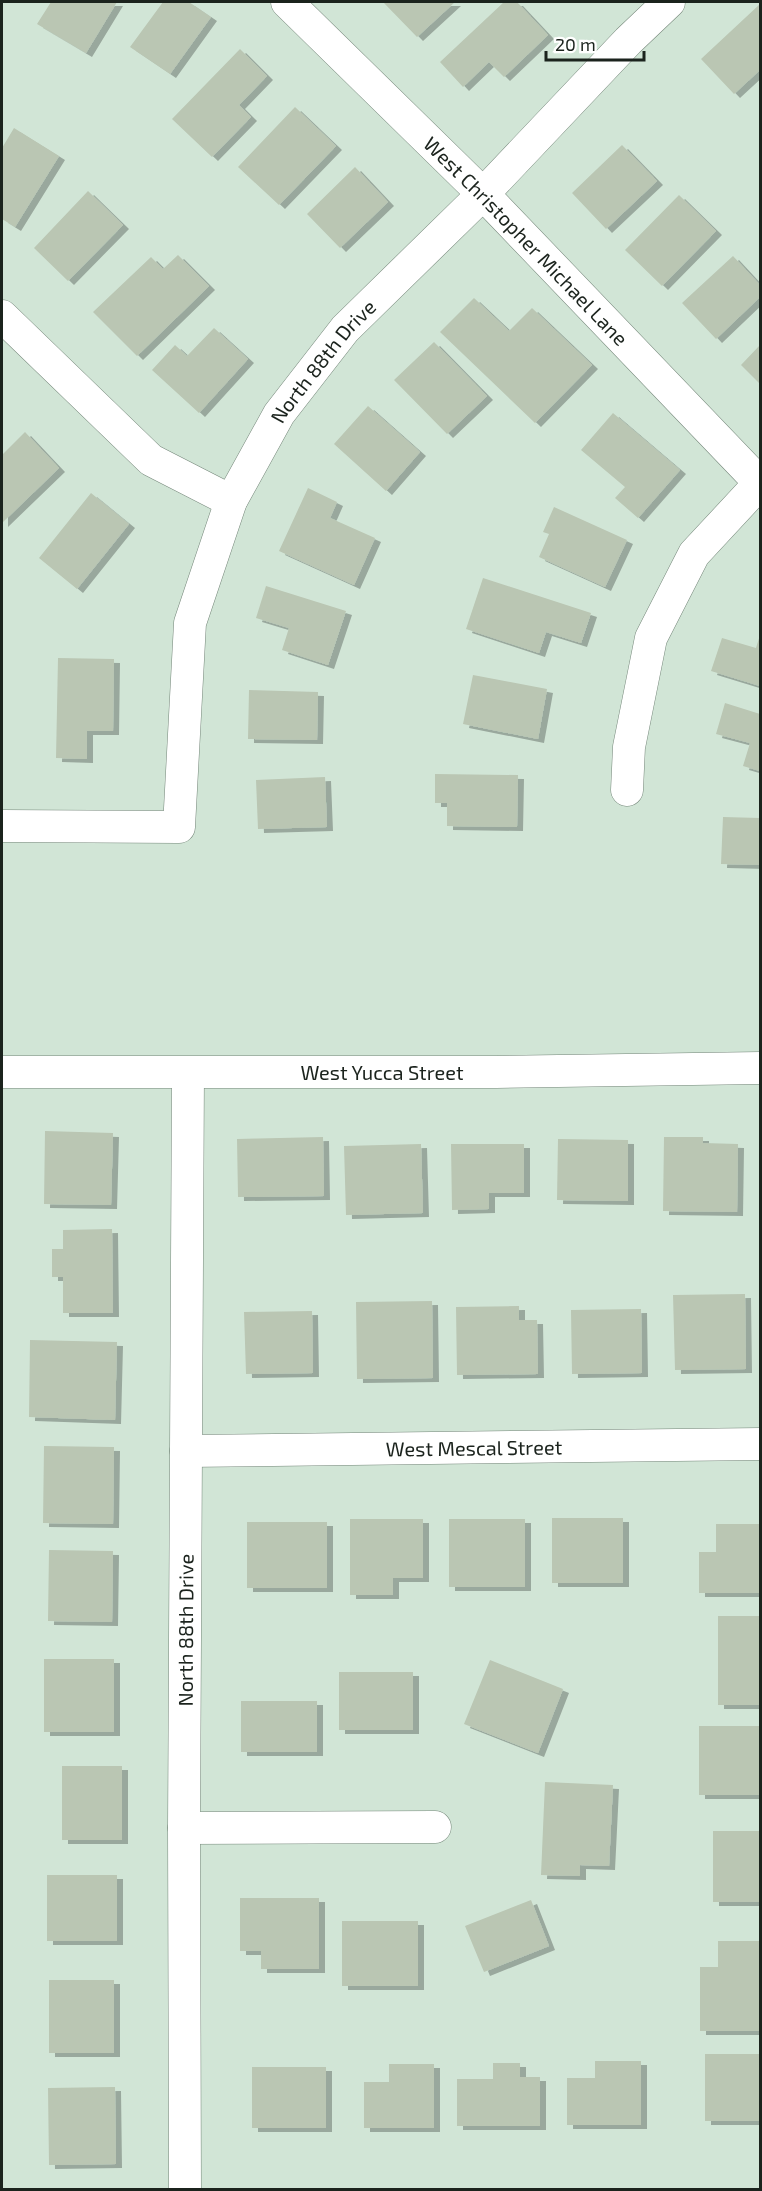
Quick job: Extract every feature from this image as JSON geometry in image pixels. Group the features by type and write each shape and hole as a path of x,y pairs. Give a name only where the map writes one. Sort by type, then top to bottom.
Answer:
{"street":[{"name":"West Christopher Michael Lane","path":"287,2 483,194 760,483"},
{"name":"North 88th Drive","path":"2,826 179,826 190,624 231,501 279,414 345,329 483,194 620,49 669,2"},
{"path":"2,316 151,460 231,501"},
{"path":"627,790 629,747 651,638 694,554 760,483"},
{"name":"West Yucca Street","path":"2,1072 188,1073 760,1068"},
{"name":"North 88th Drive","path":"185,2190 184,1828 188,1073"},
{"name":"West Mescal Street","path":"186,1451 760,1444"},
{"path":"184,1828 435,1827"}],"building":[{"path":"51,2 117,2 86,53 37,24"},
{"path":"163,2 189,2 211,17 170,74 130,47"},
{"path":"383,2 455,2 417,37"},
{"path":"504,2 517,2 548,35 504,77 489,62 463,87 440,62"},
{"path":"760,4 760,70 734,94 701,59"},
{"path":"240,49 267,76 239,105 251,117 212,157 172,119"},
{"path":"295,107 336,146 279,205 238,167"},
{"path":"14,128 59,156 15,227 2,219 2,148"},
{"path":"622,145 657,181 606,229 572,193"},
{"path":"355,167 388,202 340,248 307,214"},
{"path":"88,191 123,225 68,281 34,248"},
{"path":"679,195 716,231 662,286 625,250"},
{"path":"178,255 209,286 137,356 93,312 151,257 163,269"},
{"path":"733,256 760,285 760,297 716,339 682,303"},
{"path":"474,298 509,331 532,308 592,365 535,423 440,332"},
{"path":"214,328 248,359 199,413 152,370 175,345 187,356"},
{"path":"434,342 487,396 447,434 394,380"},
{"path":"760,345 760,384 741,365"},
{"path":"368,406 420,452 386,491 334,444"},
{"path":"613,413 680,470 638,518 615,498 625,487 581,450"},
{"path":"25,432 59,468 2,523 2,455"},
{"path":"308,488 337,502 330,518 375,538 354,585 279,551"},
{"path":"91,493 129,524 77,589 39,558"},
{"path":"554,507 627,540 605,587 539,557 549,534 543,532"},
{"path":"483,578 591,613 581,643 546,632 539,653 466,629"},
{"path":"266,586 346,611 328,665 282,650 289,628 256,618"},
{"path":"760,635 760,686 711,671 722,638 756,648"},
{"path":"58,658 114,659 113,731 87,731 87,759 56,758"},
{"path":"473,675 547,689 538,739 463,724"},
{"path":"249,690 318,692 317,740 248,739"},
{"path":"725,703 760,714 760,771 743,766 750,743 716,734"},
{"path":"435,774 518,775 517,827 447,826 447,803 435,803"},
{"path":"325,777 327,827 258,829 256,780"},
{"path":"723,817 760,818 760,865 721,864"},
{"path":"45,1131 113,1133 111,1205 44,1204"},
{"path":"323,1137 324,1196 238,1197 237,1139"},
{"path":"664,1137 703,1137 703,1143 738,1144 737,1212 663,1211"},
{"path":"558,1139 628,1140 628,1201 557,1200"},
{"path":"421,1144 423,1213 346,1215 344,1146"},
{"path":"451,1144 524,1144 524,1193 489,1193 489,1209 452,1210"},
{"path":"112,1229 113,1313 63,1313 63,1277 52,1277 52,1249 63,1249 63,1230"},
{"path":"745,1294 746,1369 675,1370 673,1295"},
{"path":"432,1301 433,1378 357,1379 356,1302"},
{"path":"519,1306 519,1320 537,1320 538,1374 457,1375 456,1307"},
{"path":"641,1309 642,1373 572,1374 571,1310"},
{"path":"312,1311 313,1373 246,1374 244,1312"},
{"path":"30,1340 117,1342 115,1420 29,1417"},
{"path":"44,1446 114,1447 113,1524 43,1523"},
{"path":"552,1518 623,1518 623,1583 552,1583"},
{"path":"350,1519 423,1519 423,1578 393,1578 393,1595 350,1595"},
{"path":"449,1519 525,1519 525,1587 449,1587"},
{"path":"247,1522 327,1522 327,1588 247,1588"},
{"path":"716,1524 760,1524 760,1593 699,1593 699,1552 716,1552"},
{"path":"49,1550 113,1551 112,1622 48,1621"},
{"path":"718,1616 760,1616 760,1705 718,1705"},
{"path":"44,1659 114,1659 114,1732 44,1732"},
{"path":"490,1660 563,1689 538,1753 464,1724"},
{"path":"339,1672 413,1672 413,1730 339,1730"},
{"path":"241,1701 317,1701 317,1752 241,1752"},
{"path":"699,1726 760,1726 760,1795 699,1795"},
{"path":"62,1766 122,1766 122,1840 62,1840"},
{"path":"545,1782 613,1785 609,1866 580,1865 580,1876 541,1875"},
{"path":"713,1831 760,1831 760,1902 713,1902"},
{"path":"47,1875 117,1875 117,1941 47,1941"},
{"path":"240,1898 319,1898 319,1969 261,1969 261,1951 240,1951"},
{"path":"531,1900 549,1946 484,1972 465,1926"},
{"path":"342,1921 418,1921 418,1986 342,1986"},
{"path":"718,1941 760,1941 760,2031 700,2031 700,1967 718,1967"},
{"path":"49,1980 114,1980 114,2053 49,2053"},
{"path":"705,2054 760,2054 760,2121 705,2121"},
{"path":"595,2061 641,2061 641,2125 567,2125 567,2078 595,2078"},
{"path":"493,2063 520,2063 520,2077 540,2077 540,2126 457,2126 457,2079 493,2079"},
{"path":"389,2064 434,2064 434,2128 364,2128 364,2082 389,2082"},
{"path":"252,2067 326,2067 326,2128 252,2128"},
{"path":"115,2087 116,2164 49,2165 48,2088"}]}
